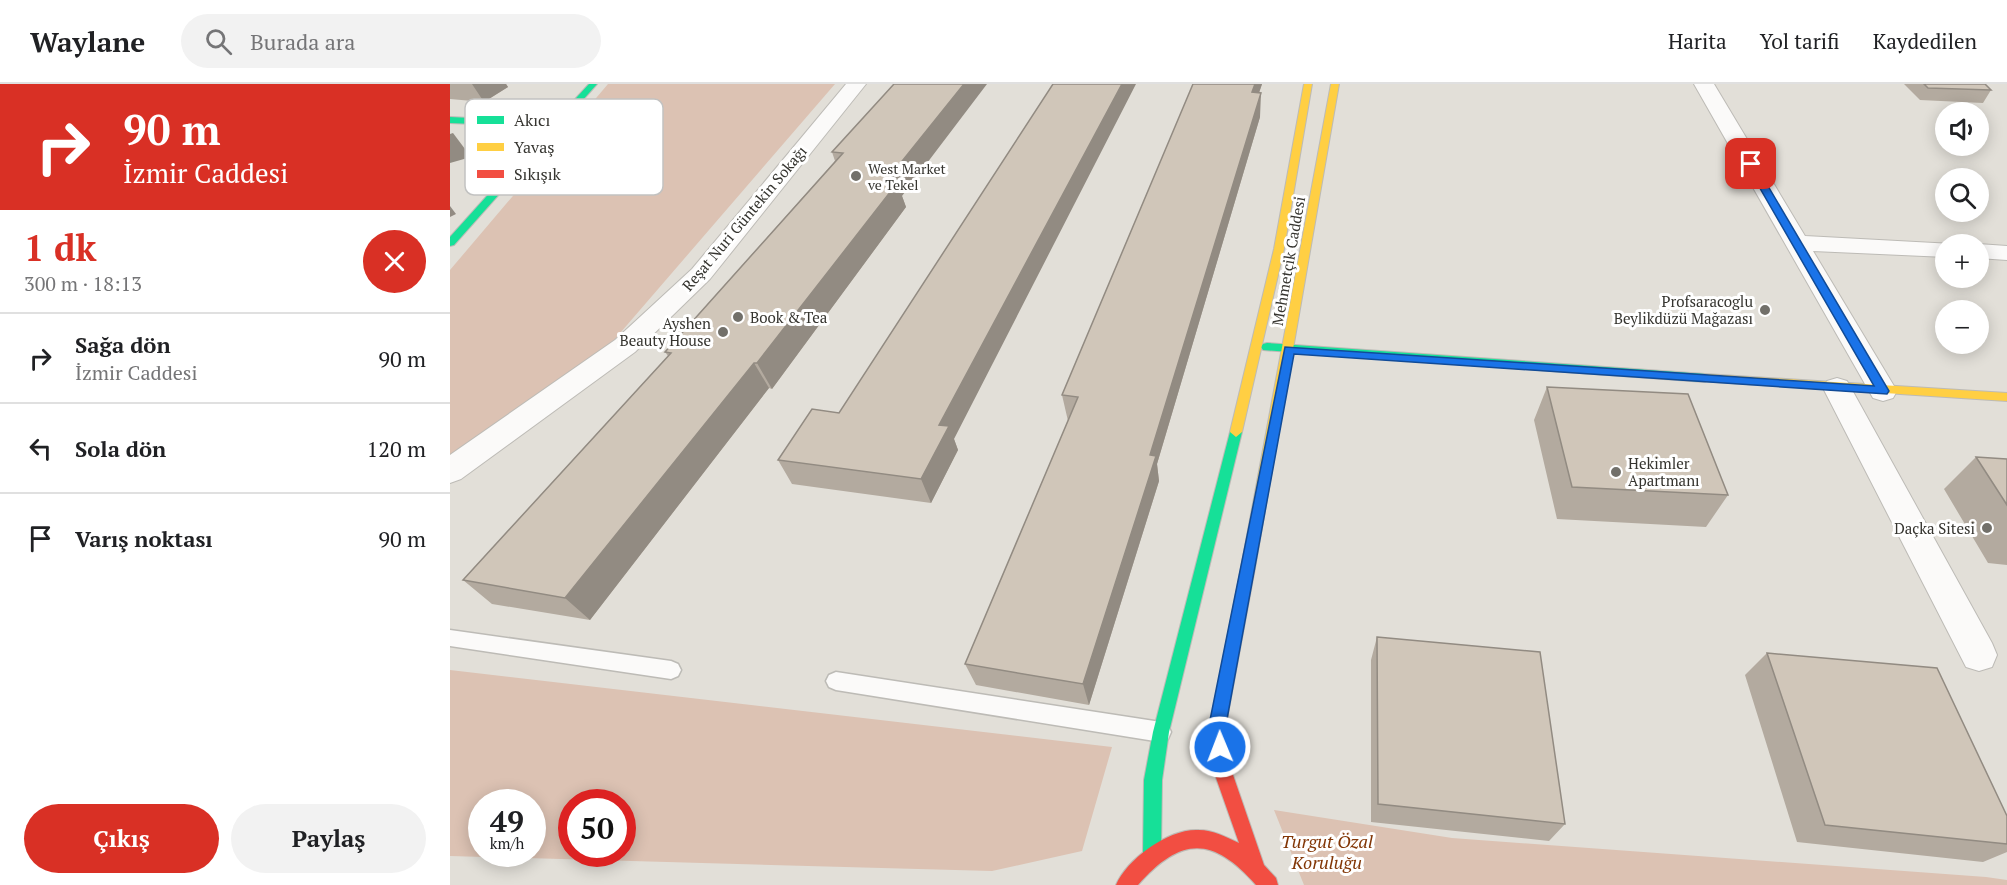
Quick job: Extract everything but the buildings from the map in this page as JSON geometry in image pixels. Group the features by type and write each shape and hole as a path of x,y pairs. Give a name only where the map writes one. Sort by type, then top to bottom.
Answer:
{"main road":[{"path":"580,99 593,84"},
{"name":"Mehmetçik Caddesi","path":"1152,854 1153,780 1161,732 1258,346 1279,249 1308,84"},
{"name":"Mehmetçik Caddesi","path":"1255,864 1224,775 1217,730 1289,349 1335,84"},
{"path":"450,120 465,121"},
{"path":"450,243 494,195"},
{"path":"1258,346 2007,398"},
{"path":"1125,885 1137,868 1152,854 1172,843 1194,838 1216,841 1238,850 1255,864 1269,885"}],"street":[{"name":"Reşat Nuri Güntekin Sokağı","path":"450,471 633,338 700,274 856,84"},
{"path":"1704,84 1883,391"},
{"path":"1797,243 1935,249"},
{"path":"1989,252 2007,253"},
{"path":"1837,388 1979,655"}],"lane":[{"path":"450,639 671,670"},
{"path":"836,681 1161,732"}],"green space":[{"path":"608,84 835,84 602,354 450,460 450,270 514,195 663,195 663,99 595,99"},
{"path":"450,670 1112,747 1082,851 992,871 636,861 636,789 558,789 558,859 546,859 546,789 468,789 468,856 450,856"},
{"name":"Turgut Özal Koruluğu","path":"1274,810 1452,838 1986,877 2007,880 2007,885 1304,885"}],"traffic: fast":[{"path":"580,99 593,84"},
{"path":"450,120 465,121"},
{"path":"450,243 493,195"},
{"path":"1267,347 1705,378"},
{"path":"1152,854 1153,780 1161,732 1236,432"}],"traffic: slow":[{"path":"1236,432 1279,249 1308,84"},
{"path":"1248,568 1335,84"},
{"path":"1705,378 2007,397"}],"traffic: jam":[{"path":"1248,568 1217,730 1224,775 1255,864"},
{"path":"1125,885 1161,850 1179,841 1197,838 1215,841 1233,850 1269,885"}],"place":[{"name":"West Market ve Tekel","path":"856,176"},
{"name":"Profsaracoglu Beylikdüzü Mağazası","path":"1765,310"},
{"name":"Book & Tea","path":"738,317"},
{"name":"Ayshen Beauty House","path":"723,332"},
{"name":"Hekimler Apartmanı","path":"1616,472"},
{"name":"Daçka Sitesi","path":"1987,528"}],"route":[{"path":"1220,747 1217,730 1289,349 1883,391 1751,164"}]}
